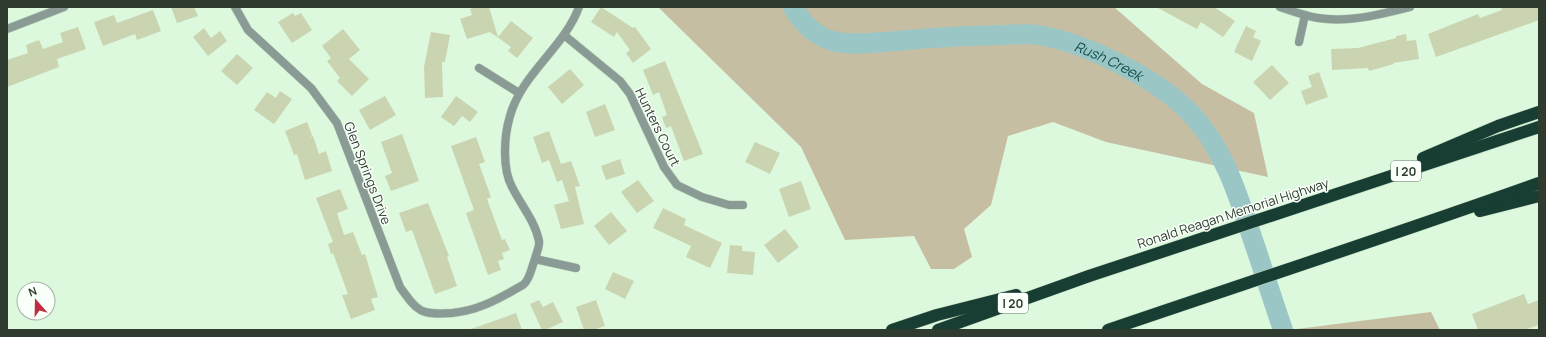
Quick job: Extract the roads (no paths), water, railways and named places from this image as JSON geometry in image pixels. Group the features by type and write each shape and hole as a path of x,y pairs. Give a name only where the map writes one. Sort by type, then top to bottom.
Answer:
{"highway":[{"path":"1344,191 1498,126 1539,112"},
{"name":"Ronald Reagan Memorial Highway","path":"938,330 1089,276 1539,127"},
{"path":"1108,330 1411,228 1539,183"},
{"path":"1411,228 1539,196"},
{"path":"892,330 937,315 1089,276"}],"street":[{"path":"7,29 64,7"},
{"name":"Glen Springs Drive","path":"235,7 248,30 311,88 337,123 400,288 414,306 422,312 432,314 459,312 478,308 498,299 525,283 535,258"},
{"path":"576,268 535,258 539,243 533,224 511,186 505,158 506,136 510,115 519,93 543,60 564,35 575,19 579,7"},
{"path":"1280,7 1305,15 1332,20 1370,17 1410,7"},
{"path":"1299,42 1305,15"},
{"name":"Hunters Court","path":"564,35 620,81 630,94 664,167 677,185 702,197 729,205 743,205"},
{"path":"479,68 519,93"}],"waterway":[{"name":"Rush Creek","path":"793,7 800,18 821,36 833,41 848,43 1024,34 1057,39 1078,46 1122,65 1163,90 1180,103 1194,117 1214,144 1222,158 1235,187 1283,330"}]}
